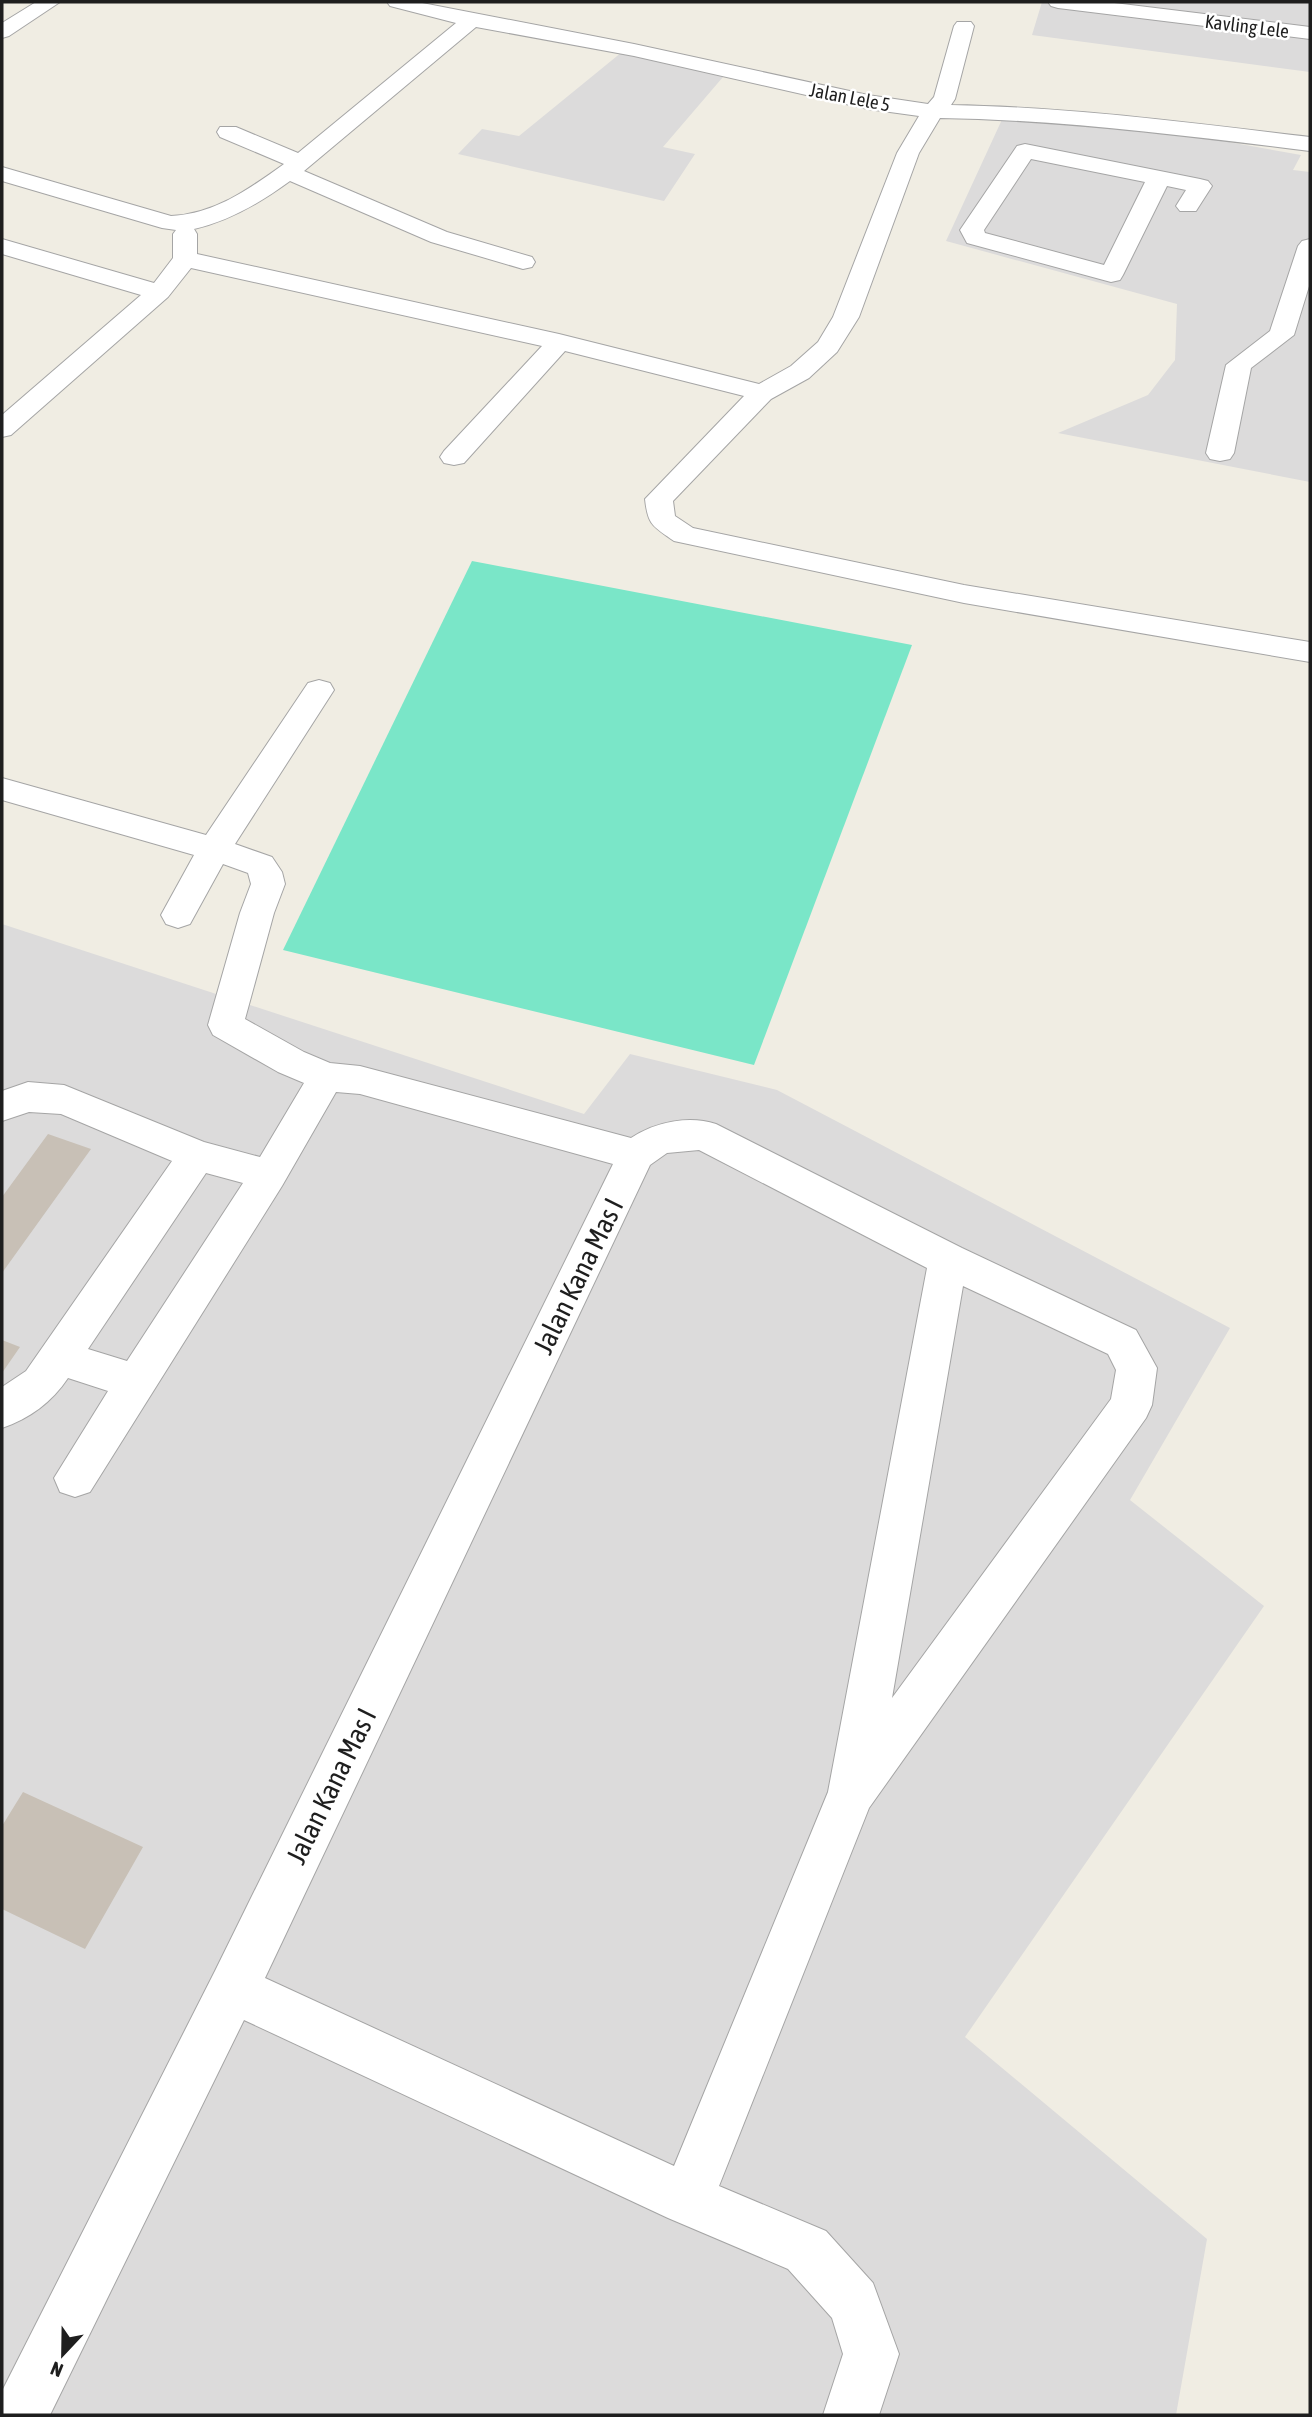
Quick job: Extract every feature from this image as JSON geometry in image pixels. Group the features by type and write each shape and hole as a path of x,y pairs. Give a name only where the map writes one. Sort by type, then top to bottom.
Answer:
{"street":[{"path":"2,32 50,2"},
{"name":"Jalan Lele 5","path":"397,2 429,12 634,50 868,102 933,111 1051,115 1210,160 1310,144"},
{"name":"Kavling Lele","path":"1058,2 1310,33"},
{"path":"1222,23 1224,2"},
{"path":"2,174 170,223 185,225 252,197 483,23 514,9"},
{"path":"964,26 944,99 933,111 908,153 846,317 828,347 800,372 762,393 659,499 661,519 684,535 964,594 1310,652"},
{"path":"228,132 293,167 439,237 523,262"},
{"path":"1159,178 1111,275 975,238 972,230 1025,151 1159,178 1210,160"},
{"path":"1188,206 1210,160"},
{"path":"2,429 159,292 185,259 185,225"},
{"path":"2,246 159,292"},
{"path":"1220,453 1239,365 1281,335 1310,246"},
{"path":"185,259 559,342 762,393"},
{"path":"454,457 559,342"},
{"path":"178,915 213,851 319,690"},
{"path":"2,789 260,865 268,884 257,913 226,1025 291,1062 326,1077 360,1080 636,1155 659,1139 703,1135 948,1260 1122,1342 1137,1367 1131,1405 852,1792"},
{"path":"75,1478 269,1175 326,1077"},
{"path":"2,1106 28,1097 64,1100 197,1155 269,1175"},
{"path":"2,1410 41,1384 197,1155"},
{"name":"Jalan Kana Mas I","path":"20,2415 233,1989 636,1155"},
{"path":"687,2199 852,1792 948,1260"},
{"path":"60,1358 137,1382"},
{"path":"233,1989 687,2199 807,2250 854,2302 871,2354 852,2415"}],"shaded area":[{"path":"1042,2 1310,2 1310,72 1032,35"},
{"path":"622,52 723,77 663,147 695,154 664,201 458,154 482,129 519,136"},
{"path":"1005,113 1111,121 1301,155 1293,170 1310,172 1310,482 1058,433 1148,395 1175,360 1177,304 946,241"},
{"path":"2,924 584,1114 630,1054 777,1090 1230,1328 1130,1500 1264,1606 965,2037 1207,2239 1176,2415 2,2415"}],"green space":[{"path":"472,561 912,645 754,1065 283,950"}],"building":[{"path":"48,1134 91,1149 2,1273 2,1197"},
{"path":"2,1340 20,1347 2,1373"},
{"path":"23,1792 143,1847 85,1949 2,1909 2,1826"}]}
